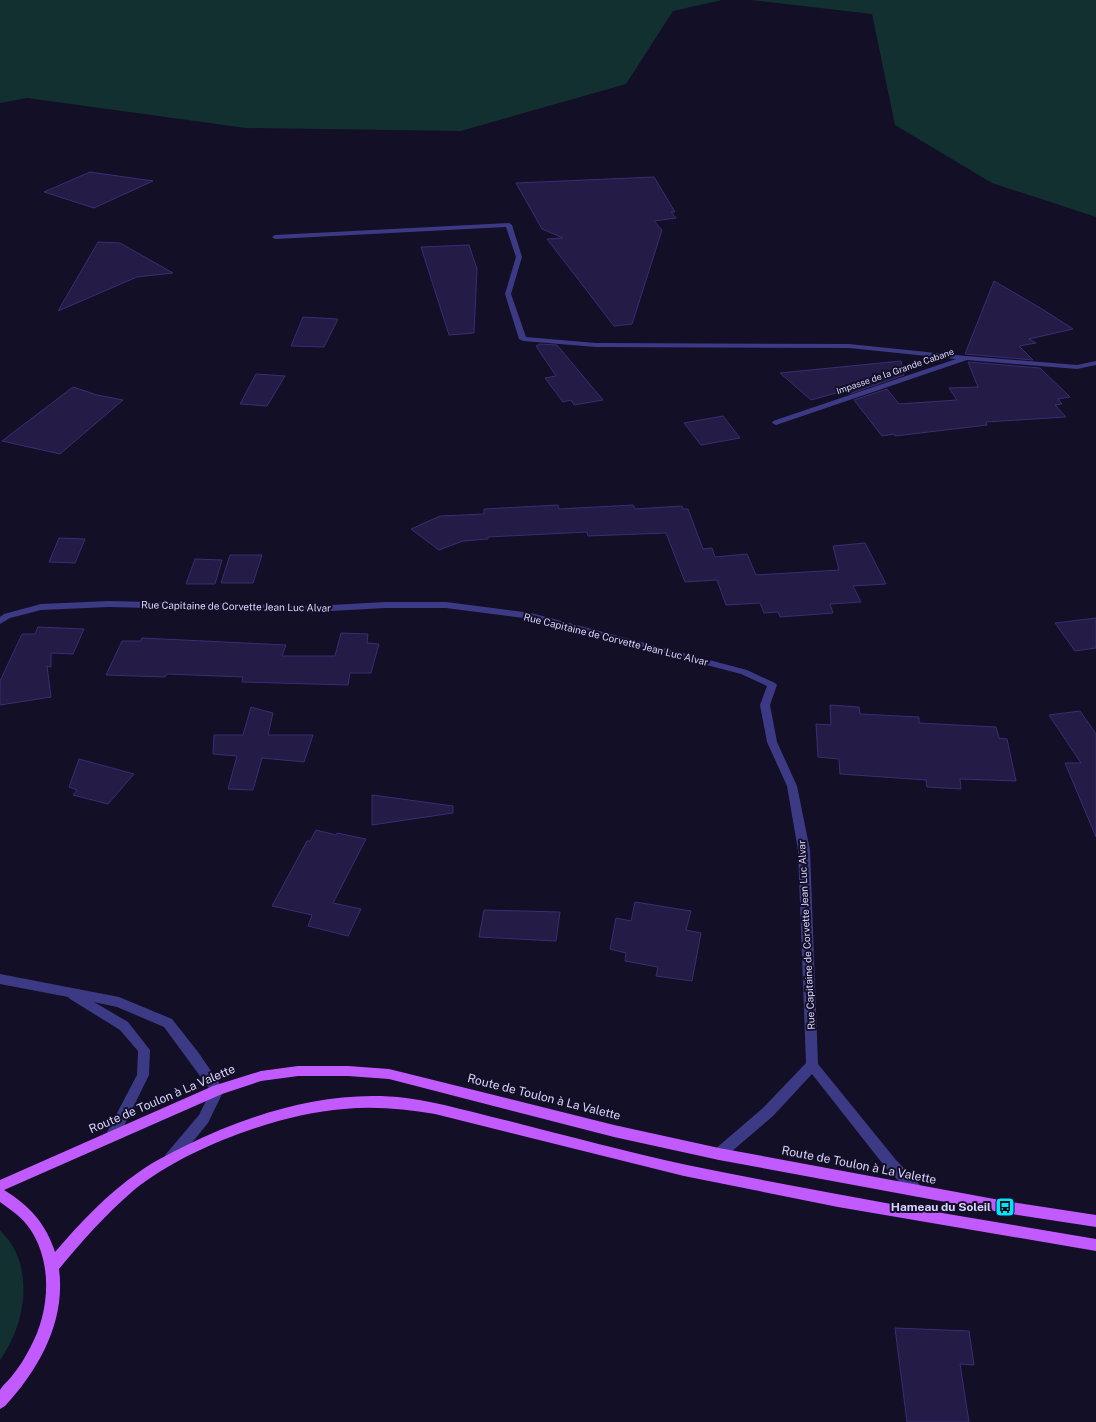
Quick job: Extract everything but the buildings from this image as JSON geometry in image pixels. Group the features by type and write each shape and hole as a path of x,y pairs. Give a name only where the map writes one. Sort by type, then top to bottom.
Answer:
{"main road":[{"name":"Route de Toulon à La Valette","path":"0,1186 218,1090 261,1076 298,1071 348,1071 389,1074 614,1131 719,1154 917,1191 1096,1221"},
{"path":"53,1266 105,1207 143,1175 170,1159 233,1130 283,1113 339,1103 390,1102 435,1108 655,1164 780,1190 1096,1245"},
{"path":"0,1196 14,1202 32,1219 45,1241 53,1266 53,1304 40,1344 16,1383 0,1401"}],"street":[{"path":"275,237 509,226 518,258 508,294 523,339 596,345 849,346 966,358"},
{"name":"Impasse de la Grande Cabane","path":"776,422 966,358 1077,367 1096,363"},
{"name":"Rue Capitaine de Corvette Jean Luc Alvar","path":"0,621 7,616 42,607 102,604 313,609 386,605 446,605 531,616 744,672 772,685 765,705 766,712 772,742 792,786 804,850 812,1065"},
{"path":"0,979 119,1002 168,1023 218,1090 212,1107 201,1123 170,1159"},
{"path":"67,992 124,1026 144,1050 143,1075 112,1136"},
{"path":"719,1154 768,1112 812,1065 891,1164 917,1191"}],"green space":[{"path":"0,0 722,0 673,11 626,84 461,131 246,128 27,98 0,103"},
{"path":"751,0 1096,0 1096,217 992,183 895,125 872,14"},
{"path":"0,1230 11,1243 18,1258 22,1273 23,1288 22,1304 15,1334 0,1360"}],"place":[{"name":"Hameau du Soleil","path":"1005,1207"}]}
